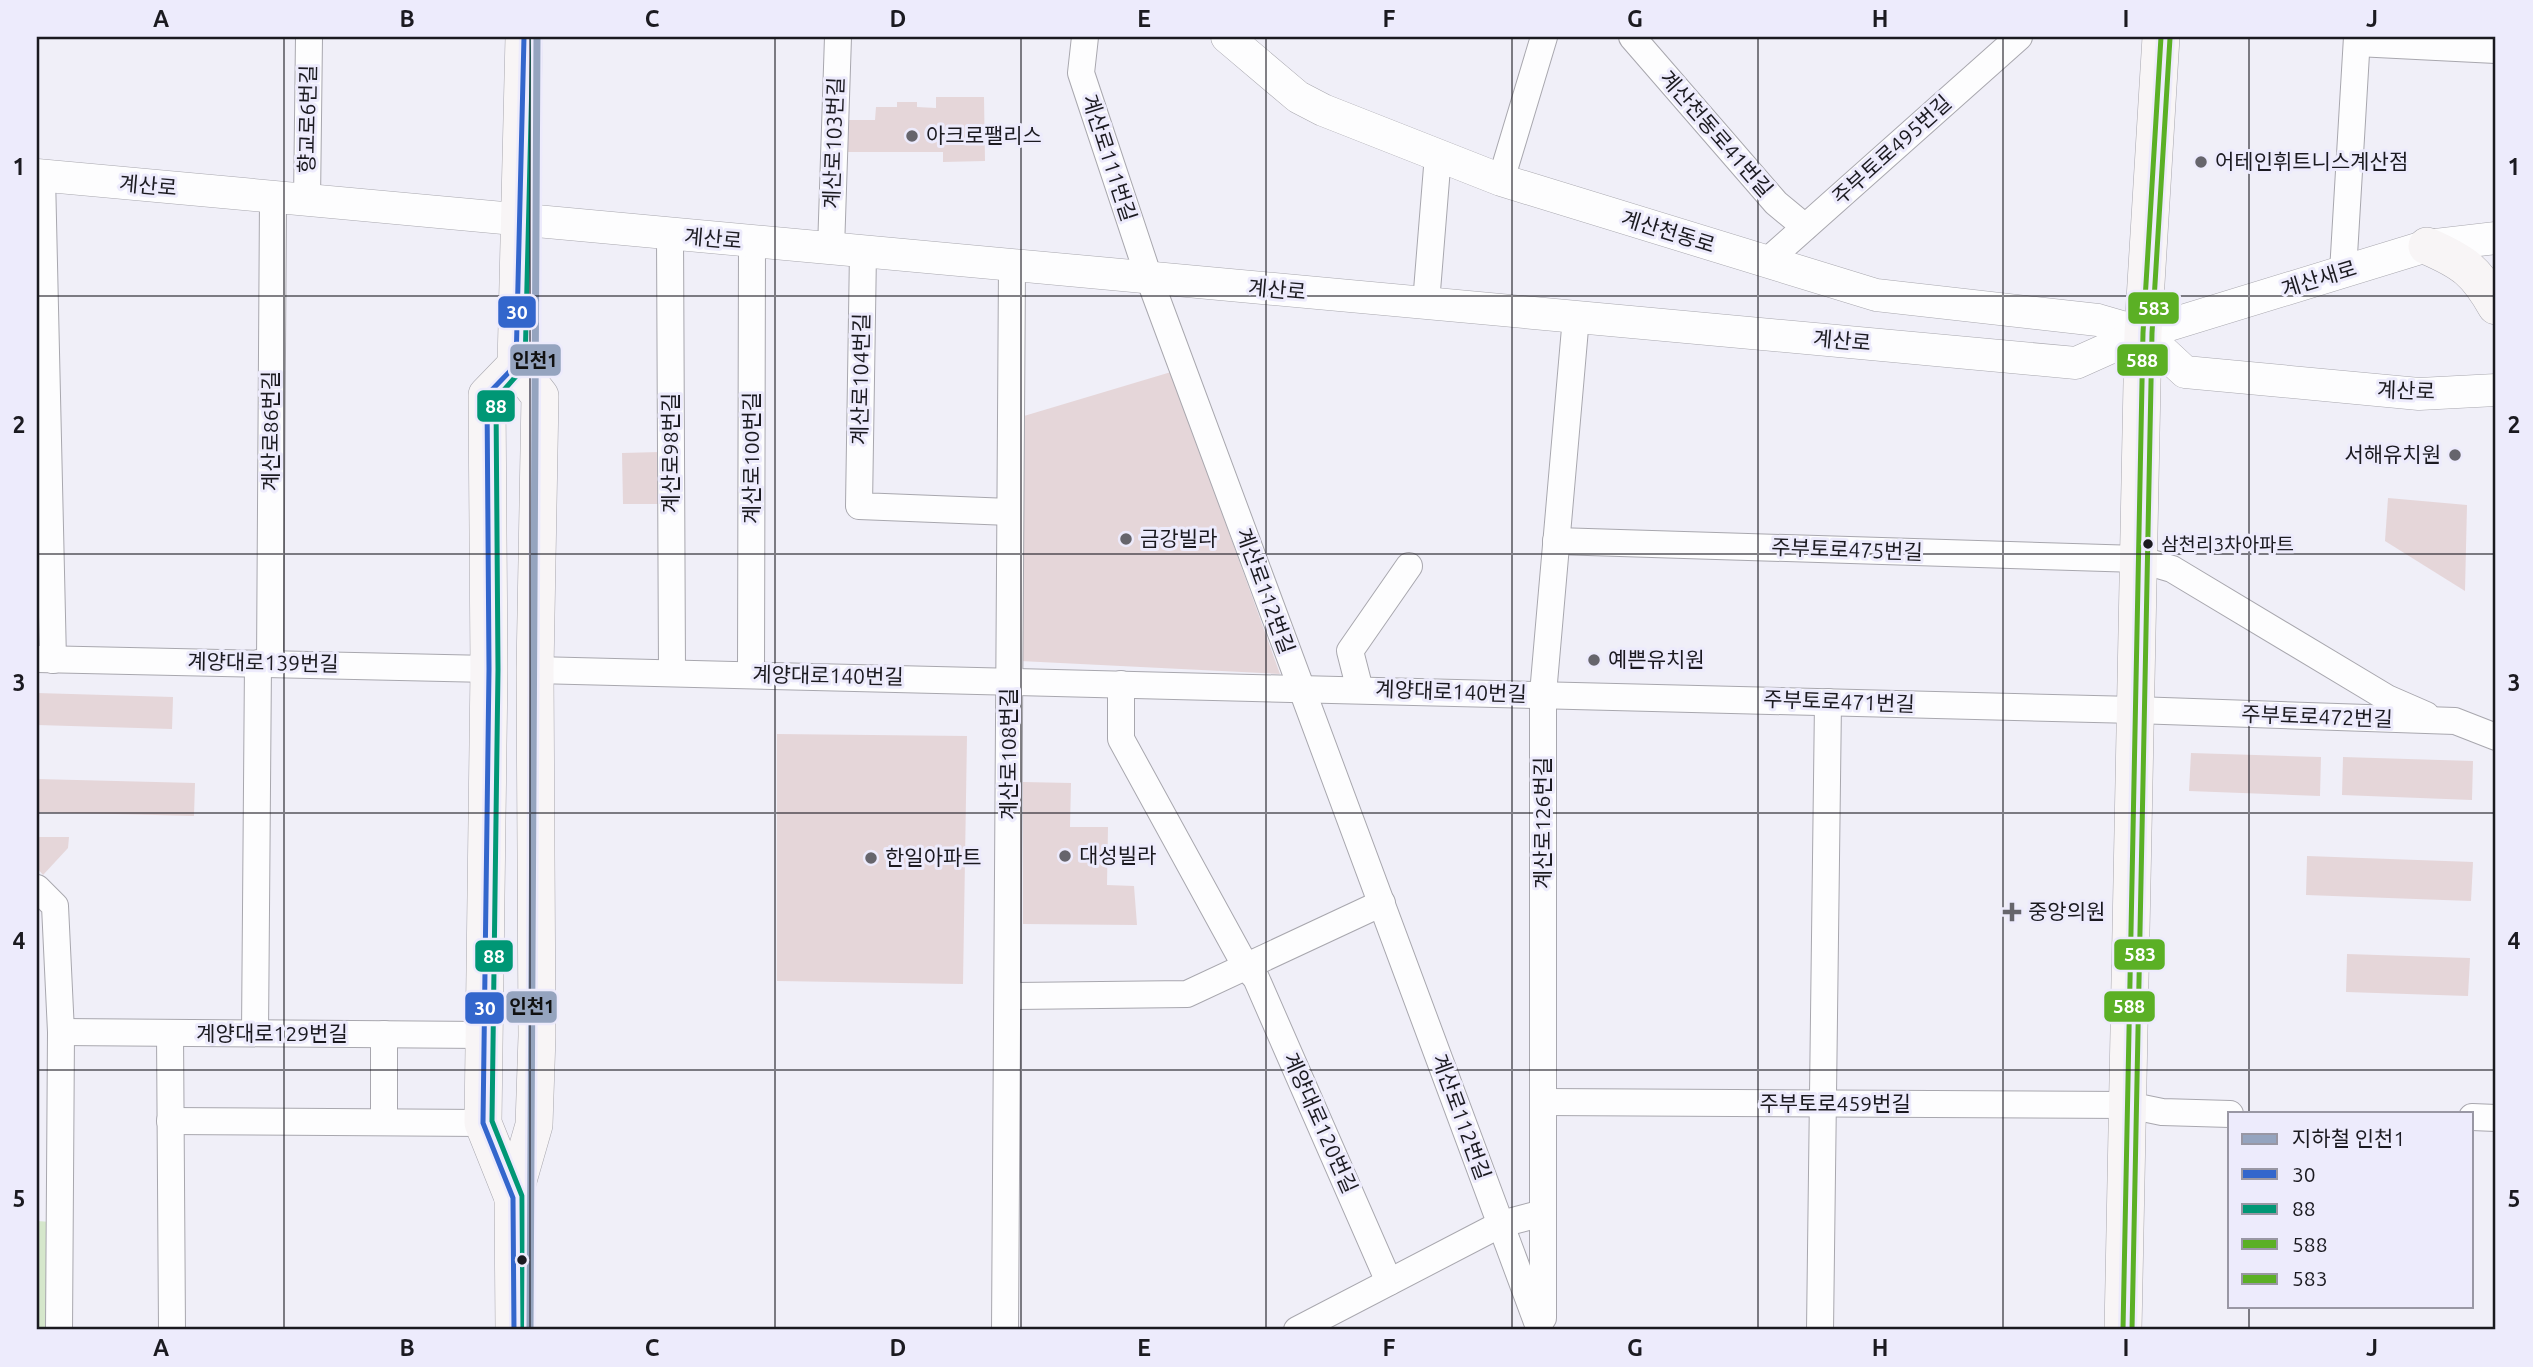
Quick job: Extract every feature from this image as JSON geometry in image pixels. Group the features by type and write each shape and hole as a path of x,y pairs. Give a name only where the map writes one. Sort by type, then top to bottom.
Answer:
{"main road":[{"path":"514,1330 513,1198 534,1125 537,1036 535,670 540,396 516,365 524,37"},
{"path":"2123,1330 2143,333 2161,37"},
{"path":"2427,246 2458,259 2482,282 2496,306"},
{"path":"513,1198 483,1123 489,669 487,395 516,365"}],"street":[{"name":"향교로6번길","path":"307,201 309,37"},
{"name":"계산로103번길","path":"831,249 838,37"},
{"name":"계산로111번길","path":"1085,37 1081,73 1149,278"},
{"path":"1501,180 1545,37"},
{"name":"계산천동로41번길","path":"1632,37 1776,203 1805,227"},
{"name":"주부토로495번길","path":"1765,262 2019,37"},
{"name":"계산천동로","path":"1234,39 1298,97 1323,110 1501,180 1876,295 2098,320 2143,333"},
{"path":"2343,272 2357,40 2496,50"},
{"path":"1426,303 1438,155"},
{"name":"계산로","path":"40,176 2076,363 2143,333 2185,372 2419,394 2496,390"},
{"path":"40,176 45,659"},
{"name":"계산로86번길","path":"255,1033 273,198"},
{"name":"계산로98번길","path":"670,235 672,672"},
{"name":"계산새로","path":"2143,333 2427,246 2496,237"},
{"name":"계산로100번길","path":"751,674 752,242"},
{"name":"계산로104번길","path":"863,253 859,506 1010,512"},
{"name":"계산로108번길","path":"1006,1330 1012,266"},
{"name":"계산로112번길","path":"1149,278 1541,1330"},
{"name":"계산로126번길","path":"1541,1330 1543,694 1576,317"},
{"name":"주부토로475번길","path":"1556,541 2138,559 2172,569 2386,698 2441,721"},
{"name":"계양대로140번길","path":"1360,690 1350,651 1409,566"},
{"name":"계양대로139번길","path":"45,659 489,669"},
{"name":"계양대로140번길","path":"535,670 1543,694"},
{"path":"1121,684 1121,739 1246,967"},
{"name":"주부토로471번길","path":"1543,694 2136,710"},
{"path":"1820,1330 1828,702"},
{"name":"주부토로472번길","path":"2136,710 2455,722 2496,737"},
{"path":"37,888 55,906 61,1032 59,1330"},
{"path":"1007,996 1187,994 1382,903"},
{"name":"계양대로120번길","path":"1246,967 1256,978 1389,1282"},
{"name":"계양대로129번길","path":"61,1032 484,1035"},
{"path":"170,1033 172,1330"},
{"path":"384,1034 384,1121"},
{"name":"주부토로459번길","path":"1543,1102 2128,1105 2162,1112 2228,1114"},
{"path":"2474,1117 2496,1118"},
{"path":"170,1121 483,1123"},
{"path":"1297,1330 1501,1224 1543,1213"}],"green space":[{"path":"37,1221 51,1222 53,1330 37,1330"}],"building":[{"name":"아크로팰리스","path":"936,97 984,97 985,161 943,162 943,152 839,152 841,120 875,120 876,107 897,107 897,102 917,102 917,107 936,108"},
{"name":"금강빌라","path":"1171,372 1280,674 1020,661 1024,416"},
{"path":"660,452 660,504 623,504 622,453"},
{"path":"2388,498 2467,505 2465,591 2385,541"},
{"path":"37,693 173,697 172,729 37,725"},
{"name":"한일아파트","path":"777,734 967,736 963,984 777,981"},
{"path":"2191,753 2321,757 2320,796 2189,791"},
{"path":"2343,757 2473,761 2472,800 2342,795"},
{"path":"37,779 195,783 194,816 37,812"},
{"name":"대성빌라","path":"1023,782 1071,783 1070,827 1108,827 1107,885 1134,886 1137,925 1023,924"},
{"path":"37,837 69,837 68,848 43,875 37,868"},
{"path":"2307,856 2473,862 2471,901 2306,895"},
{"path":"2347,954 2470,958 2468,996 2346,992"}],"metro line":[{"name":"인천1","path":"530,1330 537,37"}],"transit line":[{"name":"30","path":"514,1330 513,1198 483,1123 489,669 487,395 516,365 524,37"},
{"name":"88","path":"523,1330 522,1196 492,1121 498,669 496,399 525,366 533,37"},
{"name":"588","path":"2123,1330 2143,333 2161,37"},
{"name":"583","path":"2132,1330 2152,333 2170,38"}],"place":[{"name":"아크로팰리스","path":"912,136"},
{"name":"어테인휘트니스계산점","path":"2201,162"},
{"name":"서해유치원","path":"2455,455"},
{"name":"금강빌라","path":"1126,539"},
{"name":"삼천리3차아파트","path":"2148,544"},
{"name":"예쁜유치원","path":"1594,660"},
{"name":"대성빌라","path":"1065,856"},
{"name":"한일아파트","path":"871,858"},
{"name":"중앙의원","path":"2012,912"}]}
